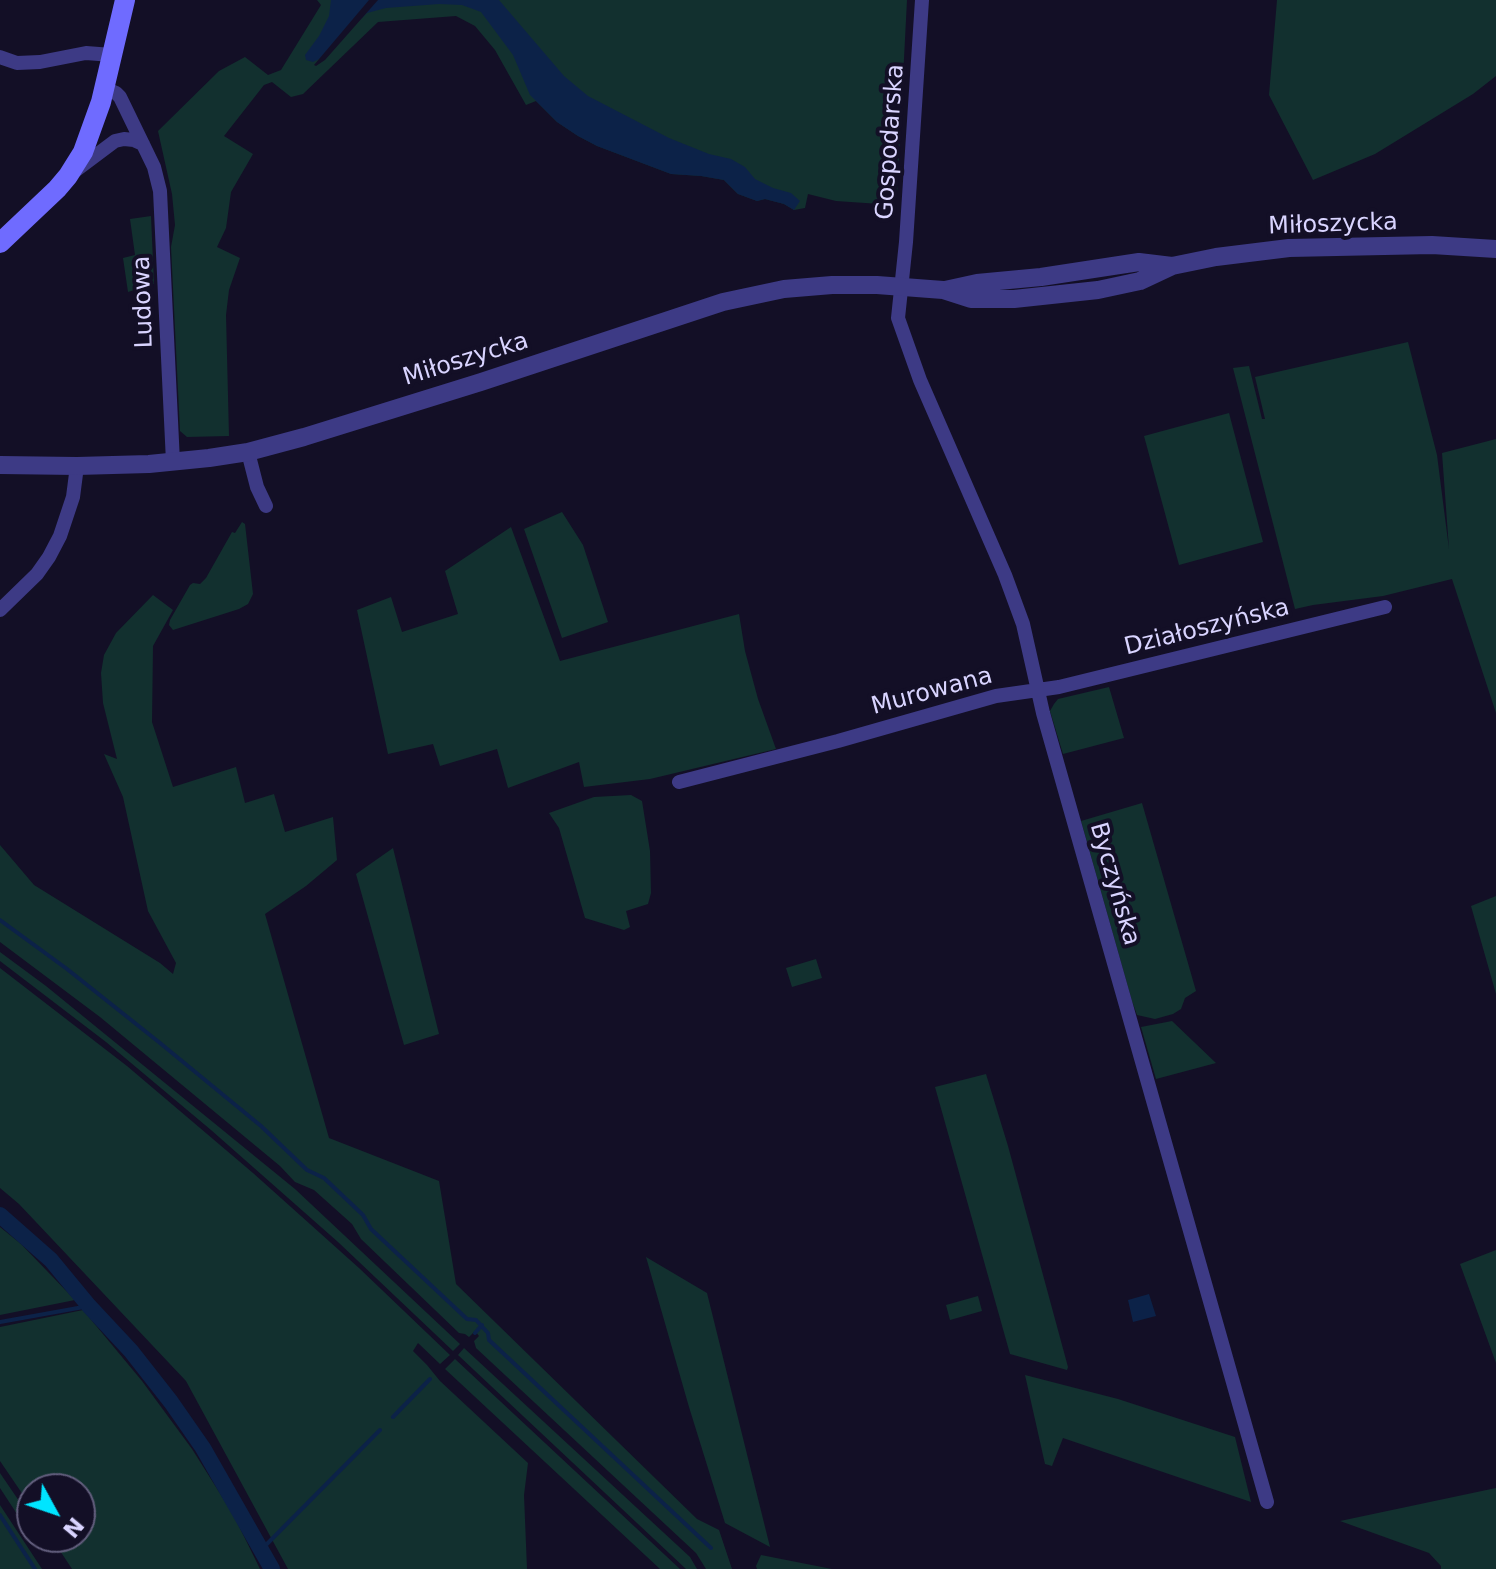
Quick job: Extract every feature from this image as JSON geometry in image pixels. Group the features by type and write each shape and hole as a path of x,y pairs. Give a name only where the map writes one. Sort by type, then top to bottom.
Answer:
{"main road":[{"path":"0,243 68,176 83,152 96,119 125,0"}],"street":[{"name":"Gospodarska","path":"901,287 922,0"},
{"path":"0,57 17,63 86,53 112,55"},
{"name":"Ludowa","path":"104,88 120,97 157,174 173,462"},
{"path":"68,176 115,141 134,140 143,144"},
{"name":"Miłoszycka","path":"0,465 173,462 248,452 481,382 723,302 784,289 877,285 943,290 971,299 1046,297 1140,281 1172,266 1216,257 1289,248 1432,245 1496,249"},
{"name":"Byczyńska","path":"901,287 898,318 920,380 1005,575 1023,624 1043,713 1267,1502"},
{"path":"248,452 257,487 266,506"},
{"path":"0,610 37,574 49,557 67,517 77,466"},
{"name":"Działoszyńska","path":"1040,690 1385,607"},
{"name":"Murowana","path":"679,782 996,696 1040,690"}],"green space":[{"path":"317,0 907,0 897,195 886,198 880,204 836,201 808,194 805,208 794,210 784,204 765,199 757,201 738,194 724,180 671,174 578,136 557,122 536,101 526,105 495,50 475,26 456,16 378,22 303,94 291,97 272,82 264,85 224,136 253,154 231,192 226,228 217,247 240,258 229,290 226,315 229,436 187,437 180,431 171,247 175,225 172,194 158,131 219,71 245,57 268,75 281,70 321,5"},
{"path":"1277,0 1496,0 1496,76 1473,94 1375,154 1313,180 1269,95"},
{"path":"151,216 154,284 128,292 123,258 135,255 130,219"},
{"path":"1408,342 1437,455 1449,549 1442,453 1496,439 1496,713 1452,579 1383,596 1295,609 1233,368 1249,366 1262,419 1265,419 1255,377"},
{"path":"1229,413 1263,542 1179,565 1144,436"},
{"path":"562,512 583,545 608,622 562,638 524,529"},
{"path":"242,522 245,524 253,594 248,604 173,630 170,620 190,585 200,584 206,578 232,532 235,533"},
{"path":"511,527 560,661 739,614 758,699 776,749 650,779 584,787 579,762 508,788 497,749 440,766 433,744 388,754 357,610 391,597 402,632 458,614 445,571"},
{"path":"153,595 173,610 153,646 152,722 173,787 236,767 245,803 274,794 285,832 333,817 337,860 265,914 329,1138 439,1181 456,1284 697,1519 719,1530 732,1569 706,1569 696,1553 476,1348 474,1341 479,1336 475,1331 469,1337 459,1333 361,1239 352,1224 314,1190 295,1182 280,1166 100,1017 0,942 0,845 34,885 173,974 176,963 148,911 123,797 104,754 117,759 103,703 101,673 104,655 116,633"},
{"path":"1109,687 1124,738 1063,754 1050,711 1054,704 1058,699"},
{"path":"631,795 642,801 650,851 651,893 648,904 626,911 630,927 624,930 585,918 559,828 549,813 594,797"},
{"path":"1142,803 1196,991 1185,998 1181,1009 1155,1019 1137,1015 1081,821"},
{"path":"393,848 439,1034 404,1045 356,874"},
{"path":"1496,896 1496,994 1471,906"},
{"path":"0,952 295,1189 460,1344 453,1351 338,1242 211,1130 106,1042 0,961"},
{"path":"816,959 822,978 792,987 786,968"},
{"path":"0,968 127,1066 253,1173 450,1355 440,1364 418,1343 413,1351 440,1381 528,1463 524,1495 527,1569 288,1569 186,1381 19,1204 0,1188"},
{"path":"1172,1021 1216,1063 1156,1079 1141,1027"},
{"path":"986,1074 1067,1370 1010,1354 935,1087"},
{"path":"0,1227 21,1244 75,1300 0,1315"},
{"path":"1496,1250 1496,1363 1460,1264"},
{"path":"646,1257 707,1293 770,1547 725,1523"},
{"path":"978,1296 982,1311 950,1320 946,1305"},
{"path":"83,1310 142,1381 192,1449 233,1514 260,1569 72,1569 62,1553 96,1553 96,1473 16,1473 16,1484 0,1461 0,1327"},
{"path":"464,1348 690,1557 697,1569 686,1569 458,1355"},
{"path":"455,1359 680,1569 660,1569 445,1369"},
{"path":"1025,1375 1118,1399 1235,1437 1251,1502 1063,1438 1052,1466 1045,1464"},
{"path":"0,1473 16,1496 16,1512 0,1488"},
{"path":"1496,1488 1496,1569 1441,1569 1429,1553 1340,1521"},
{"path":"0,1505 16,1529 16,1553 32,1553 42,1569 0,1569"},
{"path":"761,1555 832,1569 757,1569"}],"water":[{"path":"331,0 499,0 564,76 588,96 669,138 731,159 745,167 755,179 791,193 800,201 794,210 765,199 757,201 738,194 724,180 671,174 578,136 557,122 530,95 513,55 481,12 462,5 386,8 367,13 323,57 313,62 306,60 305,55 329,16"},
{"path":"1149,1294 1156,1316 1133,1322 1128,1300"}],"pier":[{"path":"369,0 378,0 325,60 314,65"}],"waterway":[{"path":"0,920 160,1043 261,1126 307,1170 324,1178 363,1215 371,1229 467,1319 476,1320 488,1333 489,1340 711,1548"},
{"path":"0,1215 51,1260 171,1402 203,1448 272,1569"},
{"path":"0,1322 89,1306"},
{"path":"475,1333 482,1325"},
{"path":"393,1417 430,1379"},
{"path":"261,1550 380,1430"},
{"path":"0,1515 35,1569"}]}
